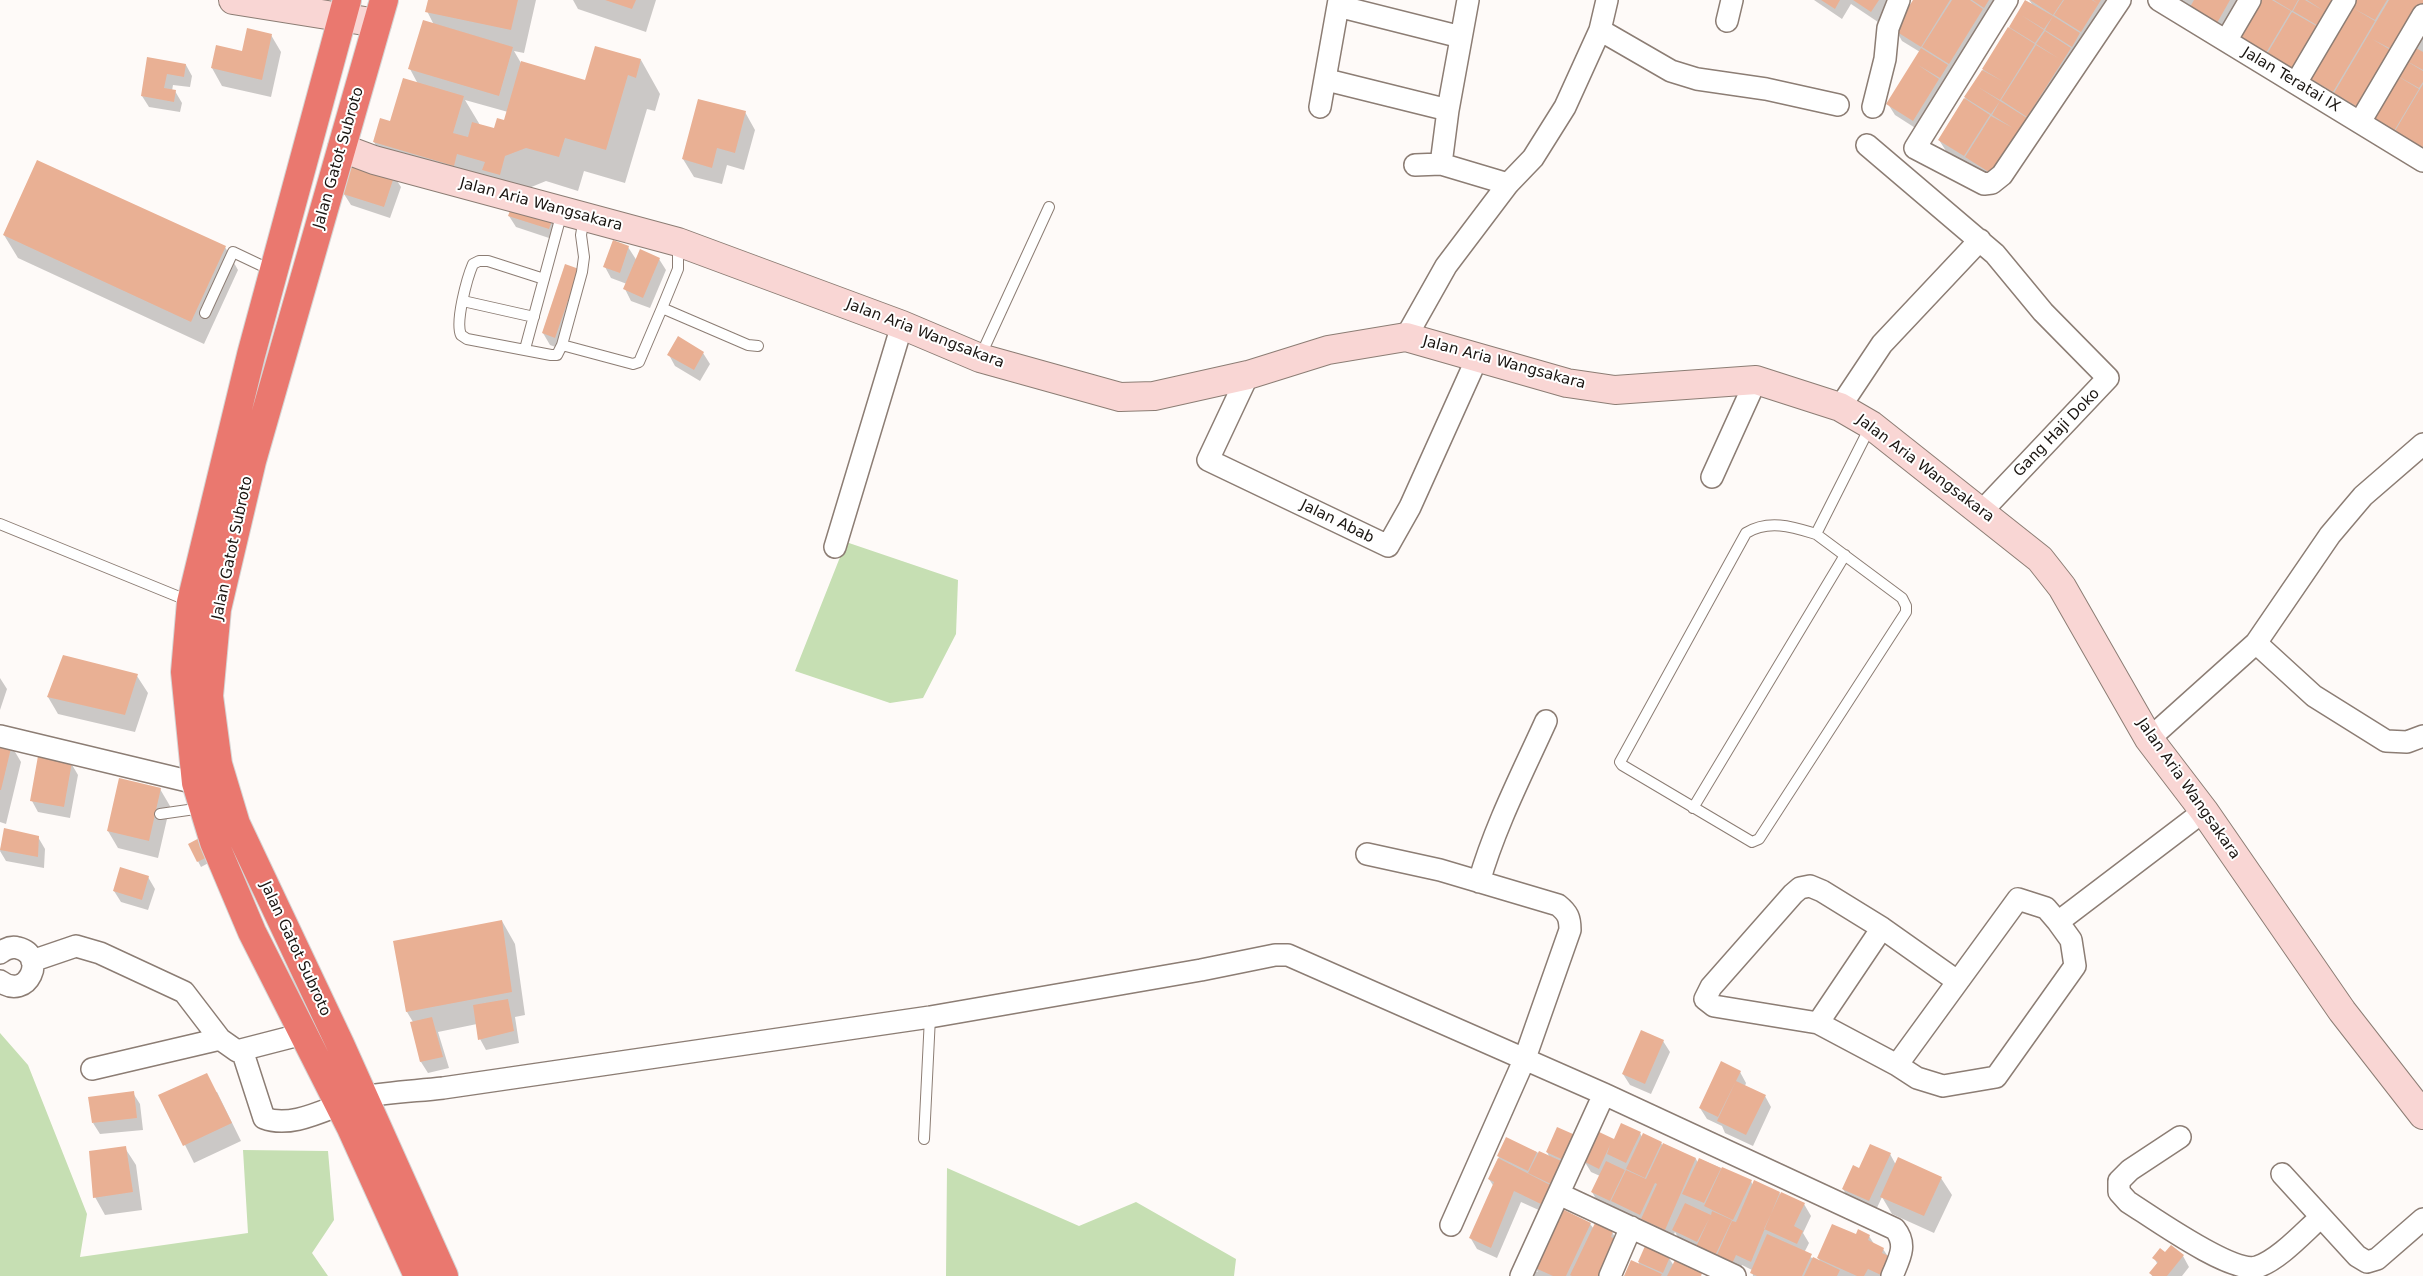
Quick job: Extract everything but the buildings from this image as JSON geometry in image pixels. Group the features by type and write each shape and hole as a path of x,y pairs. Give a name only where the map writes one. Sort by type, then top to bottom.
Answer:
{"highway":[{"name":"Jalan Gatot Subroto","path":"344,9 251,355 191,602 185,672 199,796 214,842 252,932 308,1044 349,1096 444,1276"},
{"name":"Jalan Gatot Subroto","path":"381,12 252,460 217,609 209,696 218,764 236,824 340,1044 349,1096 418,1276"}],"street":[{"path":"233,0 381,12"},
{"path":"1441,164 1448,110 1468,0"},
{"path":"1406,337 1446,266 1508,184 1533,158 1565,107 1600,30 1607,0"},
{"path":"1728,21 1732,0"},
{"path":"1873,107 1885,59 1888,28 1899,0"},
{"path":"2007,0 1915,148 1984,184 1992,183 2002,175 2120,0"},
{"name":"Jalan Teratai IX","path":"2159,0 2360,122 2422,156"},
{"path":"2226,41 2250,0"},
{"path":"2296,83 2345,0"},
{"path":"1320,107 1327,80 1338,3 1461,38"},
{"path":"2360,122 2423,15"},
{"path":"1600,30 1671,71 1697,79 1766,88 1838,106"},
{"path":"1327,80 1448,110"},
{"path":"1840,407 1882,344 1980,240 1867,145"},
{"name":"Jalan Aria Wangsakara","path":"342,148 374,160 678,242 902,325 980,358 1120,397 1154,396 1248,376 1328,350 1406,337 1478,356 1567,383 1615,390 1756,380 1840,407 1871,425 1982,511 2040,560 2062,587 2149,739 2204,810 2342,1011 2423,1115"},
{"path":"1415,165 1441,164 1508,184"},
{"name":"Gang Haji Doko","path":"1980,240 1995,254 2043,312 2108,378 1982,511"},
{"path":"835,547 902,325"},
{"name":"Jalan Abab","path":"1248,376 1208,460 1388,546 1410,507 1478,356"},
{"path":"1712,477 1756,380"},
{"path":"2149,739 2242,658 2256,643 2330,535 2364,496 2423,444"},
{"path":"191,602 217,609"},
{"path":"2256,643 2314,696 2386,741 2407,742 2423,736"},
{"path":"1479,882 1505,811 1529,754 1546,721"},
{"path":"0,736 199,796"},
{"path":"2058,922 2204,810"},
{"path":"1367,854 1440,870 1558,905 1567,912 1570,921 1570,930 1525,1058 1451,1225"},
{"path":"1896,1065 2018,898 2046,908 2071,940 2075,966 1996,1077 1943,1086 1917,1078 1818,1023 1714,1006 1705,999 1711,987 1800,888 1810,886 1822,891 1882,928 1956,981"},
{"path":"1818,1023 1882,928"},
{"path":"32,961 76,946 100,953 184,992 220,1039 237,1050 308,1044"},
{"path":"0,953 8,948 20,948 25,951 32,961 32,974 25,984 13,987 0,981"},
{"path":"242,1050 264,1118 273,1122 299,1118 349,1096 443,1088 930,1017 1191,972 1275,955 1288,955 1525,1058 1895,1229 1902,1237 1903,1247 1892,1276"},
{"path":"92,1069 220,1039"},
{"path":"1521,1276 1604,1094"},
{"path":"2180,1137 2130,1170 2119,1181 2119,1192 2128,1202 2214,1255 2236,1266 2256,1267 2272,1260 2321,1217"},
{"path":"2282,1174 2369,1269 2377,1259 2423,1219"},
{"path":"1559,1194 1631,1228 1706,1270 1735,1276"},
{"path":"1610,1276 1631,1228"}],"lane":[{"path":"980,358 1049,207"},
{"path":"525,349 544,279 574,213"},
{"path":"544,279 488,261 479,261 473,264 470,269 463,301 459,328 463,337 551,355 557,354 562,344 582,272 584,257 581,235 574,213"},
{"path":"562,344 634,364 639,362 678,269 678,242"},
{"path":"205,312 233,252 274,271"},
{"path":"463,301 534,317"},
{"path":"662,308 748,345 758,346"},
{"path":"1816,534 1871,425"},
{"path":"0,524 191,602"},
{"path":"1788,525 1816,534 1902,598 1906,606 1904,617 1759,839 1752,842 1622,766 1620,762 1746,533 1758,526 1788,525"},
{"path":"1694,808 1845,555"},
{"path":"160,814 199,796"},
{"path":"924,1139 930,1017"}],"green space":[{"path":"846,542 958,580 956,634 923,698 890,703 795,671"},
{"path":"0,1033 28,1065 87,1214 80,1257 248,1233 243,1150 328,1151 334,1220 312,1253 328,1276 0,1276"},
{"path":"947,1168 1079,1226 1136,1202 1236,1259 1234,1276 946,1276"}]}
